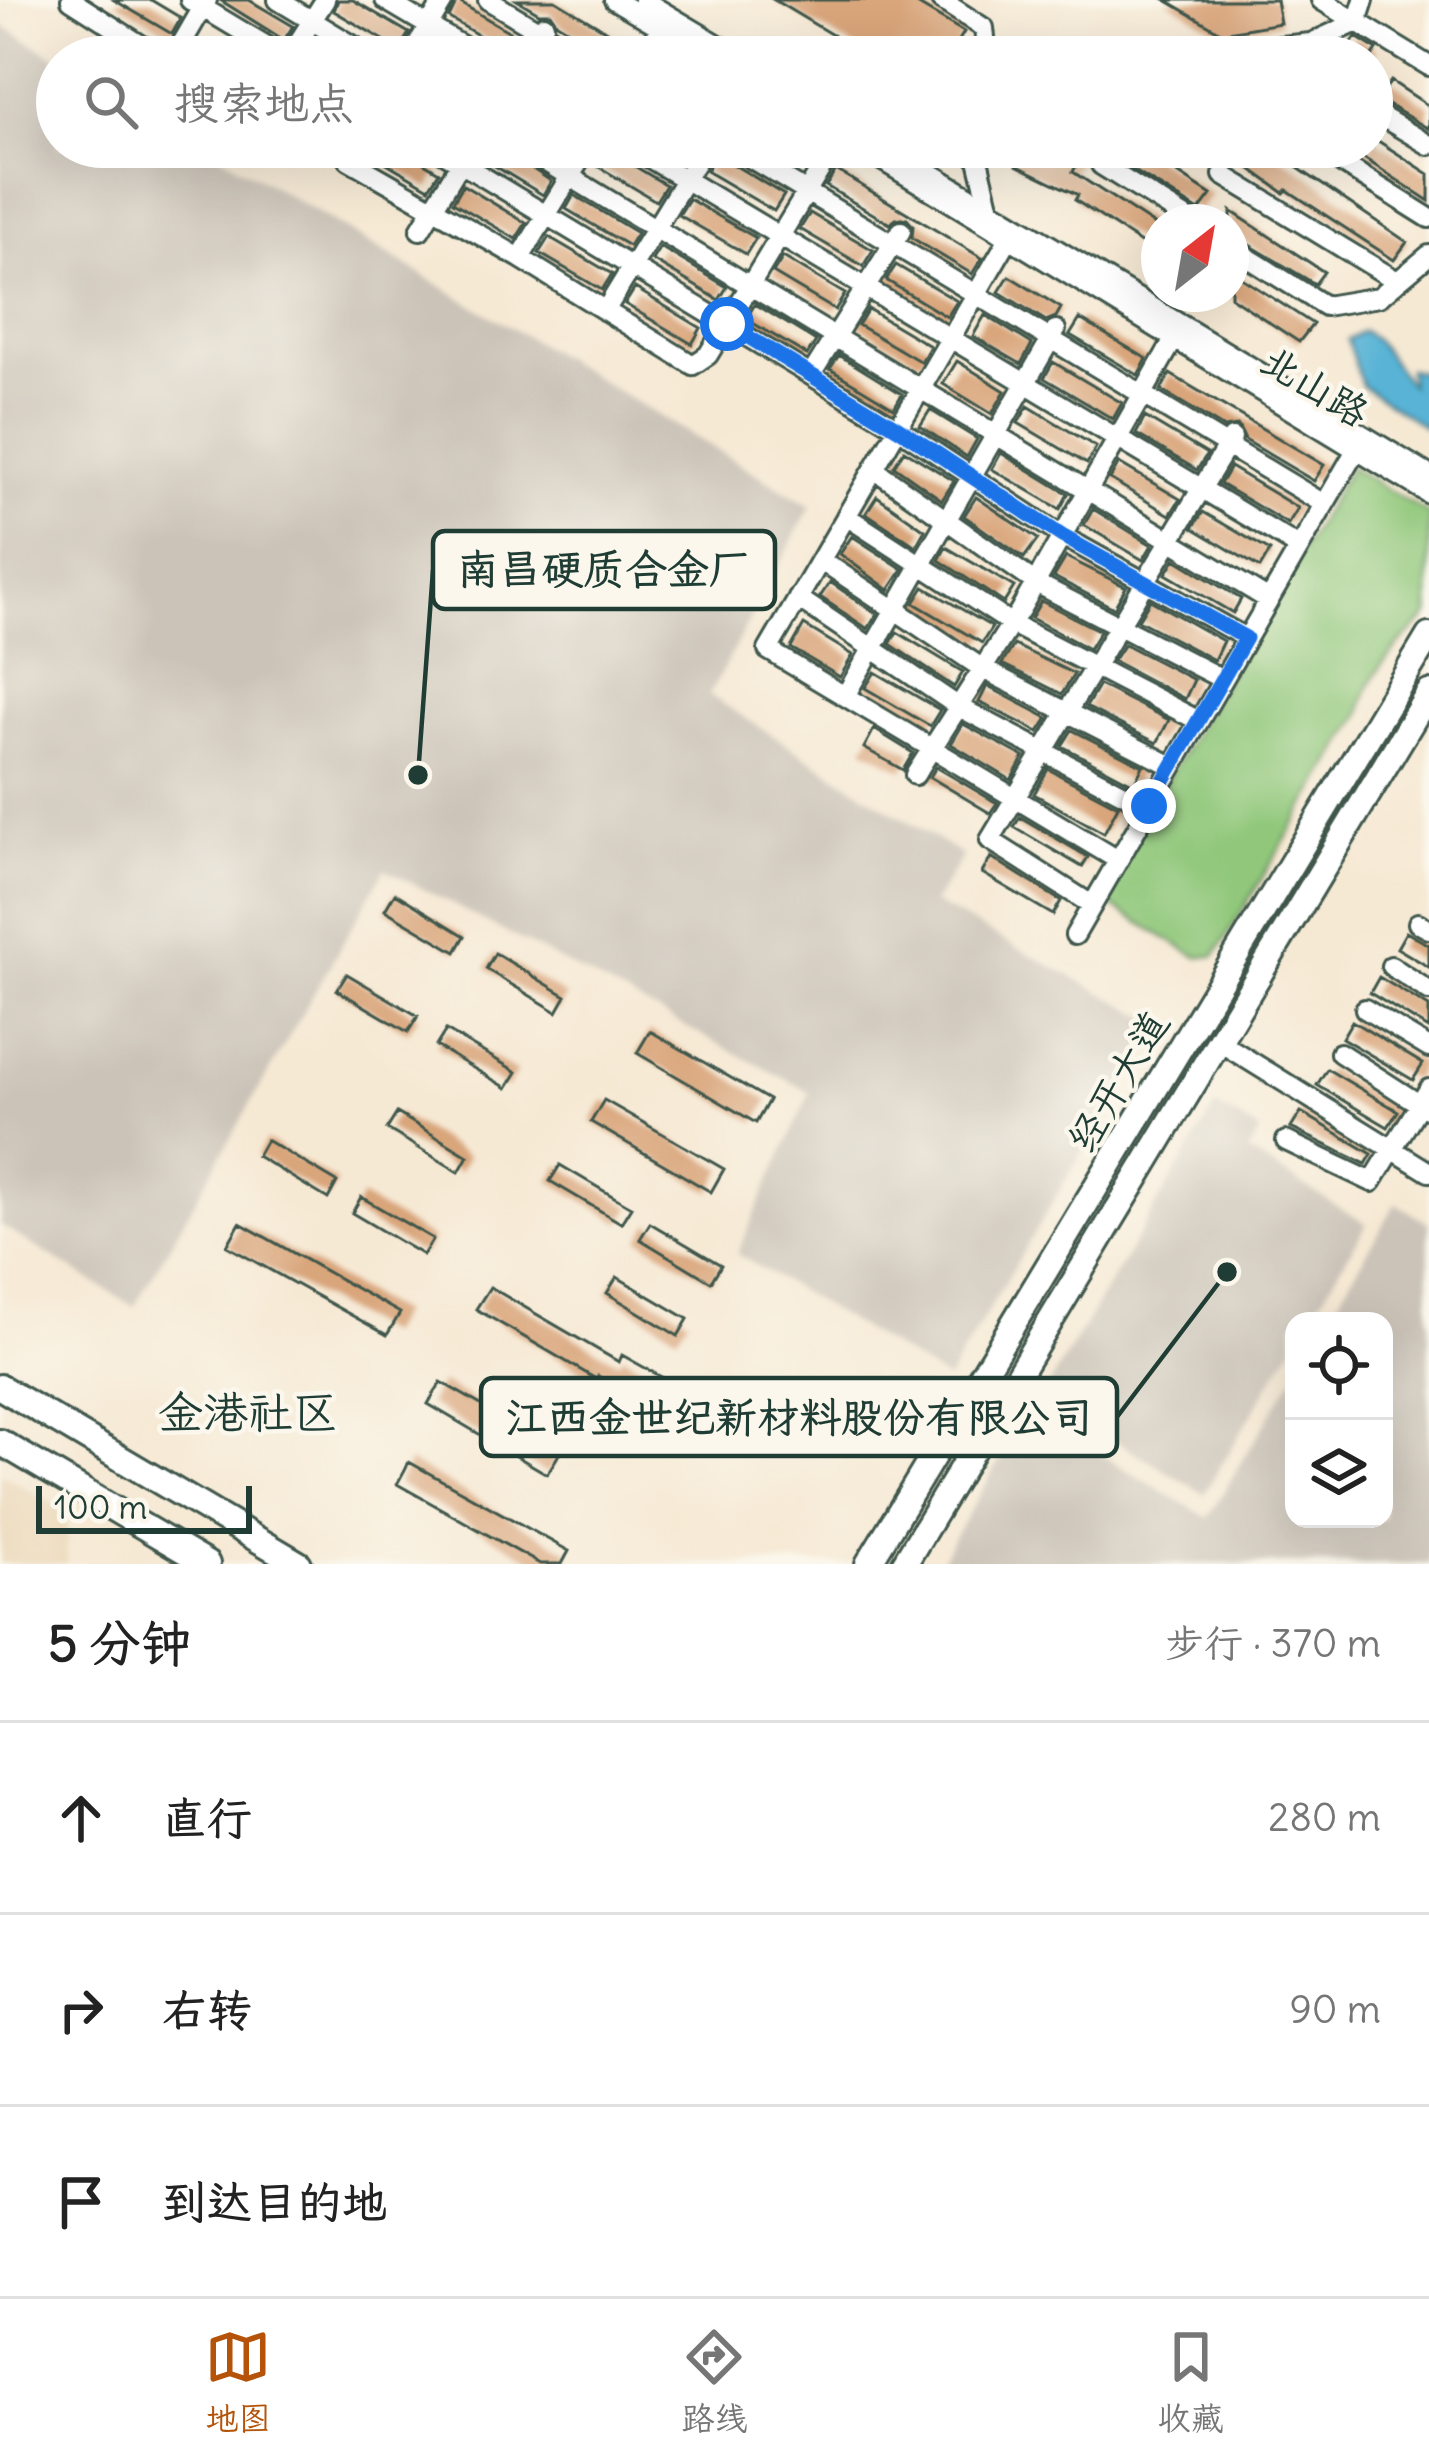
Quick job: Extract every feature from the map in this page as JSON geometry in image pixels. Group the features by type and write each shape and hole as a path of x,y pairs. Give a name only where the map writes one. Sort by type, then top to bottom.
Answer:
{"main road":[{"path":"1359,752 1371,706 1412,639 1429,625"},
{"name":"经开大道","path":"868,1564 1429,636"},
{"name":"经开大道","path":"904,1564 1429,693"},
{"path":"1382,770 1429,726"},
{"path":"0,1387 299,1564"},
{"path":"0,1442 207,1564"}],"street":[{"path":"278,0 338,36"},
{"path":"301,36 325,0"},
{"path":"386,0 445,36"},
{"path":"422,36 444,0"},
{"path":"488,0 554,36"},
{"path":"614,0 676,36"},
{"path":"643,0 704,36"},
{"path":"941,0 984,28 985,36"},
{"path":"1322,0 1380,36"},
{"path":"1328,36 1357,22 1364,0"},
{"path":"184,36 200,2 254,36"},
{"path":"81,3 129,36"},
{"path":"656,36 661,27"},
{"path":"538,36 543,28"},
{"path":"1393,44 1429,66"},
{"path":"1393,124 1429,145"},
{"path":"363,168 693,365 708,355 821,168"},
{"path":"420,230 457,168"},
{"path":"483,168 547,215 898,428 1062,536 1246,638"},
{"path":"555,168 1269,600"},
{"path":"520,258 575,168"},
{"path":"666,168 1299,548"},
{"path":"605,311 693,168"},
{"path":"767,168 897,238 976,295 1053,335 1324,504"},
{"name":"北山路","path":"894,168 1429,494"},
{"name":"北山路","path":"926,168 1429,475"},
{"path":"980,168 990,208"},
{"path":"1106,168 1163,204"},
{"path":"1349,168 1429,218"},
{"path":"1223,175 1397,281"},
{"path":"812,375 897,238"},
{"path":"1009,238 768,650 1118,860"},
{"path":"1249,258 1325,306 1379,297 1429,255"},
{"path":"845,696 1053,335"},
{"path":"915,776 1036,584 1174,339"},
{"path":"1091,905 990,840 1230,442"},
{"path":"1075,934 1356,450"},
{"path":"874,469 1036,584 1222,680"},
{"path":"846,516 1012,624 1198,721"},
{"path":"821,560 983,669 1172,766"},
{"path":"799,598 959,707 1149,806"},
{"path":"1390,966 1429,991"},
{"path":"1365,1009 1429,1048"},
{"path":"1218,1041 1429,1172"},
{"path":"1286,1141 1372,1182 1426,1101 1340,1052"}],"shaded area":[{"path":"0,24 36,45 36,168 242,168 811,506 709,695 963,856 933,903 1159,1023 947,1380 737,1254 810,1092 385,869 134,1307 0,1225"},
{"path":"1216,1106 1260,1131 1248,1152 1367,1224 1313,1312 1285,1312 1285,1359 1204,1494 1042,1396"},
{"path":"1396,1203 1429,1223 1429,1564 938,1564 1029,1412 1208,1518 1285,1390 1285,1528 1393,1528 1393,1312 1331,1312"},
{"path":"0,1473 67,1512 67,1564 0,1564"}],"green space":[{"path":"1350,467 1429,514 1429,615 1378,671 1361,714 1215,956 1198,957 1098,898"}],"water":[{"path":"1363,331 1410,385 1408,369 1429,374 1429,430 1362,386 1347,340"}],"building":[{"path":"114,0 151,0 181,18 172,34"},
{"path":"220,0 249,0 293,26 287,36 278,36"},
{"path":"338,0 353,0 409,33 377,36 334,11"},
{"path":"517,0 555,0 615,36 579,36 550,13 539,13"},
{"path":"774,0 910,0 964,32 962,36 834,36"},
{"path":"1166,0 1276,0 1280,23 1222,33"},
{"path":"457,1 517,36 480,36 449,18"},
{"path":"1393,82 1429,106 1429,129 1393,108"},
{"path":"1393,151 1429,174 1429,201 1379,168 1393,168"},
{"path":"395,168 432,168 439,172 429,188"},
{"path":"498,168 531,168 551,181 543,195"},
{"path":"601,168 638,168 666,185 656,201"},
{"path":"739,168 784,195 774,211 706,171"},
{"path":"1022,168 1075,168 1073,172 1141,216 1141,243 1075,200 1078,195"},
{"path":"1130,168 1170,168 1211,195 1204,204 1188,204"},
{"path":"1250,168 1298,168 1407,242 1394,260 1287,190 1284,193"},
{"path":"836,170 982,258 972,274 912,238 913,226 907,219 890,224 826,186"},
{"path":"463,185 526,223 516,239 453,202"},
{"path":"574,195 637,233 629,246 566,209"},
{"path":"689,199 756,238 746,254 679,215"},
{"path":"810,213 873,250 863,266 800,229"},
{"path":"1249,223 1324,272 1315,284 1249,245"},
{"path":"549,237 612,274 602,290 539,253"},
{"path":"660,247 727,287 719,300 652,260"},
{"path":"783,257 845,294 835,310 773,273"},
{"path":"896,265 957,301 947,317 886,280"},
{"path":"1009,276 1061,308 1056,317 1046,321 999,292"},
{"path":"1249,283 1313,324 1299,342 1249,309"},
{"path":"635,288 701,328 692,344 625,304"},
{"path":"755,304 816,341 807,355 746,319"},
{"path":"868,309 930,346 921,362 858,325"},
{"path":"985,315 1032,344 1021,364 973,336"},
{"path":"1080,319 1147,359 1138,375 1070,335"},
{"path":"839,355 902,394 894,408 830,369"},
{"path":"957,361 1005,391 992,414 943,384"},
{"path":"1053,362 1122,403 1113,419 1044,378"},
{"path":"1170,374 1324,465 1314,481 1245,440 1238,426 1224,428 1161,390"},
{"path":"1028,406 1096,447 1087,464 1018,423"},
{"path":"930,410 977,439 967,457 920,426"},
{"path":"1145,417 1207,454 1197,470 1136,434"},
{"path":"904,450 954,481 942,500 894,466"},
{"path":"1001,453 1068,494 1060,509 992,469"},
{"path":"1119,463 1180,499 1170,515 1110,479"},
{"path":"1230,467 1298,508 1288,524 1220,484"},
{"path":"877,496 925,530 916,546 866,513"},
{"path":"976,497 1038,539 1024,558 964,516"},
{"path":"1093,509 1152,545 1143,560 1084,525"},
{"path":"1203,512 1270,551 1260,568 1193,528"},
{"path":"852,536 903,569 889,590 840,554"},
{"path":"946,547 1014,587 1004,603 939,560"},
{"path":"1066,557 1126,587 1114,608 1054,577"},
{"path":"1175,559 1241,599 1233,613 1166,574"},
{"path":"830,582 877,614 868,629 820,597"},
{"path":"924,587 992,627 982,643 914,603"},
{"path":"1150,600 1223,641 1214,660 1138,620"},
{"path":"1041,601 1100,631 1089,649 1031,618"},
{"path":"804,625 853,655 840,677 791,648"},
{"path":"897,632 963,672 954,687 890,644"},
{"path":"1124,644 1194,680 1185,699 1113,661"},
{"path":"1014,645 1074,674 1062,694 1002,664"},
{"path":"875,672 940,710 930,726 865,688"},
{"path":"1099,685 1169,720 1157,743 1086,707"},
{"path":"987,686 1048,718 1039,732 979,702"},
{"path":"963,724 1024,757 1011,780 951,744"},
{"path":"874,729 913,753 903,770 864,748"},
{"path":"1072,730 1143,766 1134,784 1062,746"},
{"path":"936,767 997,803 990,813 930,777"},
{"path":"1048,769 1118,806 1104,833 1034,794"},
{"path":"1020,817 1088,857 1082,867 1014,827"},
{"path":"991,857 1061,901 1053,915 982,873"},
{"path":"395,893 465,936 456,952 385,910"},
{"path":"1406,932 1429,945 1429,967 1397,948"},
{"path":"495,953 566,996 557,1012 486,969"},
{"path":"347,974 418,1016 408,1032 337,990"},
{"path":"1379,977 1429,1007 1429,1029 1370,993"},
{"path":"1352,1021 1423,1064 1413,1080 1342,1038"},
{"path":"446,1030 517,1072 507,1088 436,1046"},
{"path":"650,1031 769,1100 756,1123 637,1053"},
{"path":"1327,1069 1398,1111 1388,1127 1317,1085"},
{"path":"604,1100 724,1169 711,1192 591,1122"},
{"path":"1301,1112 1372,1154 1366,1164 1291,1128"},
{"path":"397,1113 468,1156 459,1172 387,1129"},
{"path":"266,1140 337,1182 328,1199 257,1156"},
{"path":"560,1165 631,1207 621,1223 550,1181"},
{"path":"361,1197 433,1239 423,1255 352,1213"},
{"path":"240,1223 400,1313 387,1335 227,1246"},
{"path":"650,1223 721,1265 711,1282 640,1239"},
{"path":"617,1277 688,1319 678,1336 607,1293"},
{"path":"490,1287 619,1362 622,1355 674,1384 659,1410 476,1309"},
{"path":"441,1382 561,1451 547,1474 428,1404"},
{"path":"409,1462 569,1551 562,1564 540,1564 397,1484"}],"place":[{"name":"南昌硬质合金厂","path":"418,775"},
{"name":"江西金世纪新材料股份有限公司","path":"1227,1272"}],"district":[{"name":"金港社区","path":"248,1412"}],"route":[{"path":"727,324 1062,536 1246,638 1149,806"}]}
